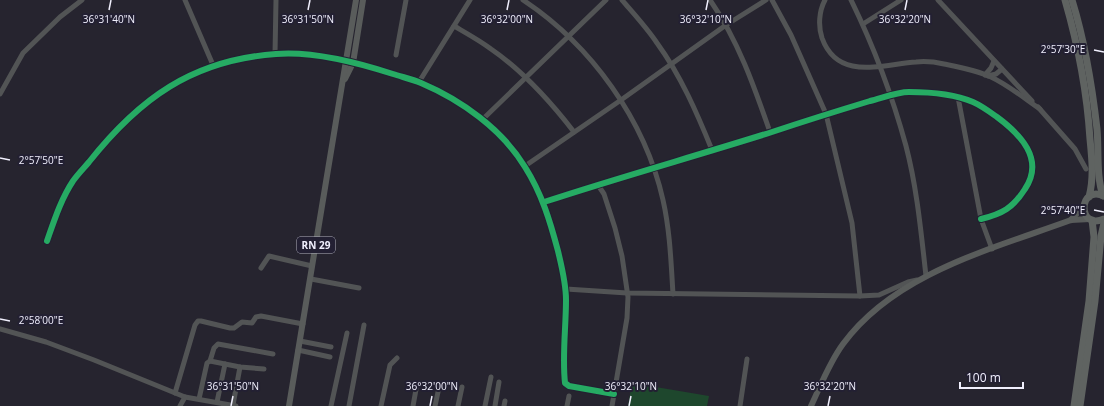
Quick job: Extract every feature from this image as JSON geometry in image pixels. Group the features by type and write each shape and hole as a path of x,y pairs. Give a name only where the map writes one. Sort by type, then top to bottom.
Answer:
{"highway":[{"path":"1065,0 1076,42 1088,112 1093,175 1089,197"},
{"path":"1072,0 1081,32 1092,88 1097,132 1099,179 1104,196"},
{"path":"1074,406 1089,301 1094,237 1091,220 1085,214 1084,206 1085,201 1089,197 1096,194 1104,196"},
{"path":"1091,220 1097,221 1104,219"},
{"path":"1080,406 1095,301 1101,236 1104,223"}],"main road":[{"name":"RN 29","path":"289,406 356,0"},
{"name":"RN 29","path":"343,84 353,63 363,0"},
{"path":"1071,220 1084,206"},
{"path":"811,406 832,360 857,327 871,312 886,300 926,276 992,249 1071,220 1091,220"}],"street":[{"path":"0,94 23,53 60,17 82,0"},
{"path":"185,0 213,65"},
{"path":"275,54 276,0"},
{"path":"396,55 406,0"},
{"path":"419,82 470,0"},
{"path":"523,0 540,12 568,37 594,64 621,100 638,131 654,168 663,199 668,226 673,294"},
{"path":"483,119 606,0"},
{"path":"622,0 657,43 671,64 695,110 712,150"},
{"path":"710,0 726,25 740,53 753,82 770,132"},
{"path":"525,166 726,25 766,0"},
{"path":"772,0 791,34 826,114 852,223 860,296"},
{"path":"825,0 821,11 820,29 825,45 836,59 854,67 865,68 917,62 930,62 955,66 987,75 1040,109"},
{"path":"851,0 881,66 906,147 919,216 926,276"},
{"path":"863,24 900,0"},
{"path":"938,0 1040,109 1075,150 1086,170"},
{"path":"454,26 491,48 526,78 560,114 574,132"},
{"path":"47,241 56,213 73,182 105,141 120,125 152,97 189,76 213,65 233,60 275,54 318,57 346,61 419,82 457,101 483,119 514,150 525,166 544,202 564,278 566,288 565,383 569,386 614,394"},
{"path":"987,75 994,61"},
{"path":"987,75 996,74 1002,69"},
{"path":"544,202 891,95 906,92 922,92 958,97 974,102 1008,125 1026,145 1032,163 1028,186 1010,207 997,215 981,219"},
{"path":"958,97 981,219 992,249"},
{"path":"598,185 604,194 615,228 622,256 627,293 627,318 612,406"},
{"path":"261,268 269,256 312,266"},
{"path":"311,279 359,288"},
{"path":"566,288 627,293 860,296 879,295 908,282 918,280"},
{"path":"175,394 195,325 198,321 234,328 242,322 252,324 256,317 261,316 303,324"},
{"path":"349,406 364,325"},
{"path":"0,329 46,342 94,360 175,394 235,406 240,367"},
{"path":"331,406 347,333"},
{"path":"300,341 331,347"},
{"path":"198,399 207,363 210,361 215,346 218,344 273,354"},
{"path":"298,350 330,357"},
{"path":"380,406 390,365 397,358"},
{"path":"740,406 747,359"},
{"path":"210,361 240,367 264,369"},
{"path":"217,402 225,364"},
{"path":"485,406 491,377"},
{"path":"495,406 499,382"},
{"path":"413,406 417,384"},
{"path":"458,406 462,387"},
{"path":"435,406 438,392"},
{"path":"567,406 570,396"},
{"path":"180,406 185,397"}],"green space":[{"path":"632,383 709,396 707,406 628,406"}],"cycle path":[{"path":"47,241 61,203 75,178 108,140 128,119 148,102 193,74 218,65 246,58 276,54 304,54 319,56 365,66 418,82 451,98 493,128 516,153 531,177 545,208 562,269 566,300 564,352 565,383 569,386 614,394"},
{"path":"544,202 890,95 917,92 950,95 966,99 976,104 989,111 1006,124 1014,131 1027,148 1031,158 1032,167 1030,178 1021,196 1011,206 1001,212 981,219"}]}
